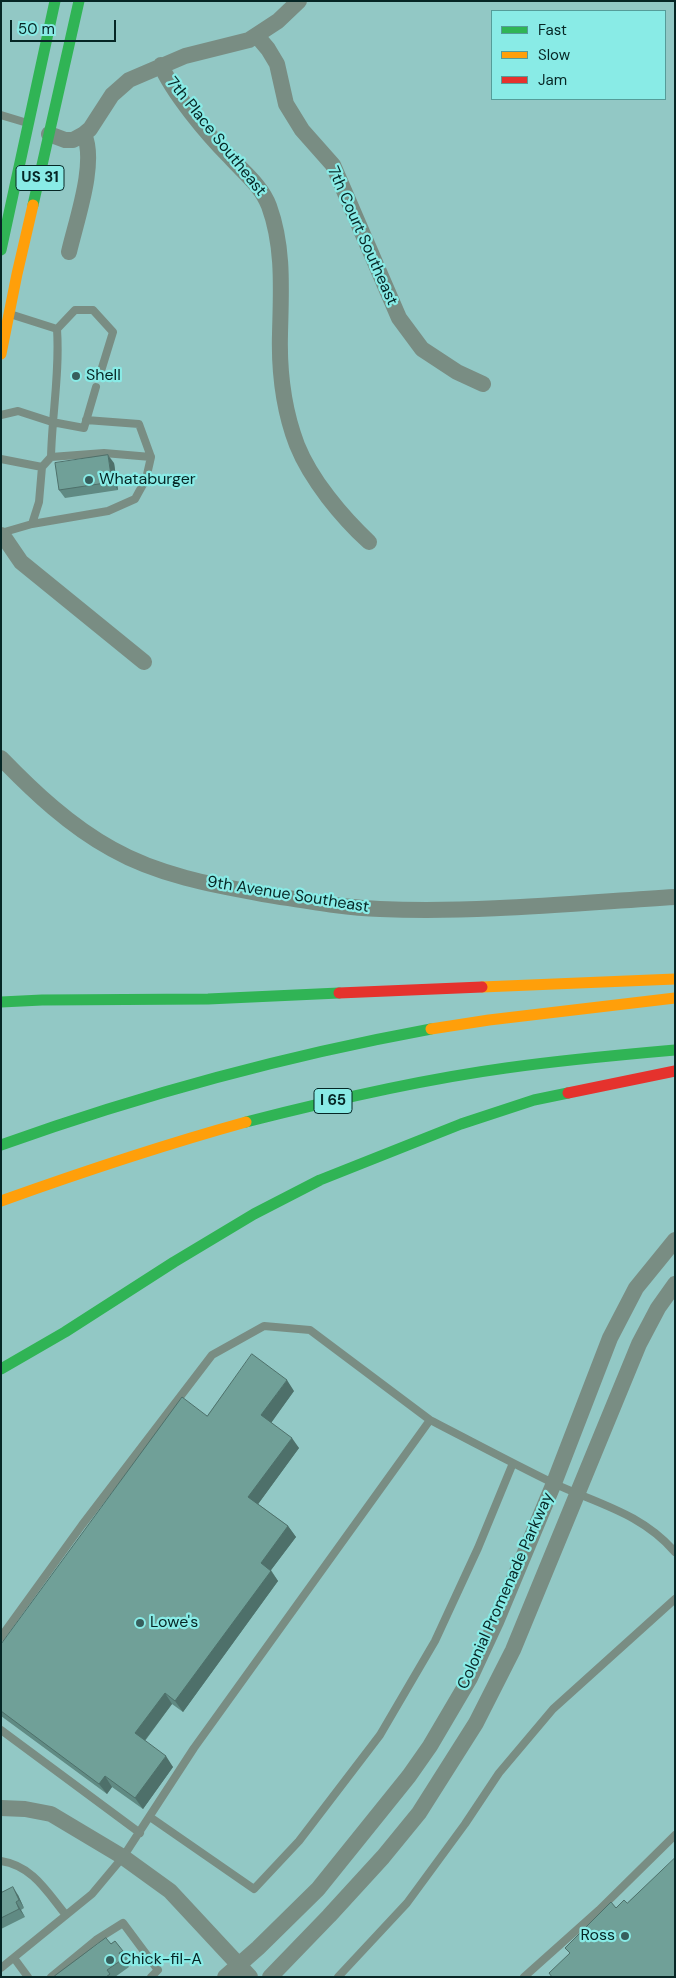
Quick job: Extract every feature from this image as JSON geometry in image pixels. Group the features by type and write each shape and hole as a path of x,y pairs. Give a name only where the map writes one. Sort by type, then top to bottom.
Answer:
{"main road":[{"name":"US 31","path":"1,250 13,181 29,124 55,1"},
{"name":"US 31","path":"1,354 5,313 50,134 79,1"},
{"path":"29,124 50,134"},
{"path":"1,1002 33,1000 208,999 675,979"},
{"path":"1,994 33,1000"},
{"path":"1,1145 190,1084 259,1066 392,1036 461,1024 616,1003 675,998"},
{"name":"I 65","path":"1,1201 140,1153 255,1119 310,1106 501,1069 640,1052 675,1050"},
{"path":"1,1369 65,1332 174,1262 254,1214 320,1180 461,1124 534,1100 675,1071"}],"street":[{"path":"50,134 64,140 74,140 90,129 119,88 129,80 185,56 249,40 278,21 299,1"},
{"name":"7th Court Southeast","path":"257,36 277,64 288,109 302,130 333,165 399,318 422,349 437,361 483,384"},
{"name":"7th Place Southeast","path":"161,65 164,73 187,106 216,142 248,175 261,191 268,204 274,224 281,264 282,376 294,436 309,469 348,521 369,542"},
{"path":"69,252 88,170 88,154 84,134"},
{"path":"1,534 21,562 144,662"},
{"name":"9th Avenue Southeast","path":"1,758 59,812 111,849 156,869 222,886 318,903 378,909 495,909 675,897"},
{"name":"Colonial Promenade Parkway","path":"225,1977 245,1971 318,1889 409,1776 430,1746 470,1678 496,1622 554,1483 610,1338 636,1288 675,1240"},
{"name":"Colonial Promenade Parkway","path":"270,1977 329,1916 419,1813 484,1709 513,1650 639,1344 658,1308 675,1284"},
{"path":"1,1808 25,1809 51,1814 123,1857 170,1891 245,1971"}],"lane":[{"path":"1,115 29,124"},
{"path":"32,524 39,502 42,467 51,457 52,422 59,358 57,329 75,310 93,310 113,332 101,371"},
{"path":"5,313 57,329"},
{"path":"1,415 18,411 52,422 84,428 96,388"},
{"path":"1,534 32,524 108,512 135,499 146,479 151,457 139,424 86,420"},
{"path":"51,457 104,453 151,457"},
{"path":"1,459 42,467"},
{"path":"1,1638 82,1524 212,1355 264,1326 310,1330 430,1420 554,1483 640,1521 665,1541 675,1552"},
{"path":"1,1968 92,1894 123,1857 140,1834 194,1748 430,1420"},
{"path":"150,1817 254,1889 299,1840 380,1735 435,1641 478,1548 513,1463"},
{"path":"338,1977 407,1903 465,1824 499,1773 552,1709 675,1599"},
{"path":"1,1730 140,1834"},
{"path":"524,1977 599,1910 675,1835"},
{"path":"1,1861 13,1863 32,1873 66,1915"},
{"path":"51,1977 96,1940 123,1922 138,1940 158,1970 151,1977"},
{"path":"14,1958 28,1977"}],"building":[{"name":"Whataburger","path":"108,455 112,482 59,490 55,463"},
{"name":"Lowe's","path":"252,1354 287,1380 261,1415 292,1438 248,1497 288,1526 261,1563 271,1571 175,1701 165,1693 135,1733 166,1756 135,1798 105,1776 99,1784 1,1711 1,1644 182,1397 207,1416"},
{"path":"675,1858 675,1977 552,1977 549,1973 570,1953 565,1948 611,1902 616,1908 624,1900 627,1903"},
{"path":"13,1887 19,1900 16,1902 19,1909 1,1918 1,1892"},
{"path":"106,1938 111,1944 115,1941 123,1951 119,1953 123,1959 107,1970 110,1974 106,1977 55,1976"}],"traffic: fast":[{"path":"1,250 55,1"},
{"path":"33,205 79,1"},
{"path":"1,1002 208,999 339,993"},
{"path":"1,1145 160,1093 213,1078 321,1051 431,1029"},
{"path":"246,1122 375,1091 440,1078 527,1065 675,1050"},
{"path":"1,1369 65,1332 174,1262 254,1214 320,1180 461,1124 534,1100 568,1093"}],"traffic: slow":[{"path":"1,354 33,205"},
{"path":"482,987 675,979"},
{"path":"431,1029 489,1020 675,998"},
{"path":"1,1201 123,1159 246,1122"}],"traffic: jam":[{"path":"339,993 482,987"},
{"path":"568,1093 675,1071"}],"place":[{"name":"Shell","path":"76,376"},
{"name":"Whataburger","path":"89,480"},
{"name":"Lowe's","path":"140,1623"},
{"name":"Ross","path":"625,1936"},
{"name":"Chick-fil-A","path":"110,1960"}]}
